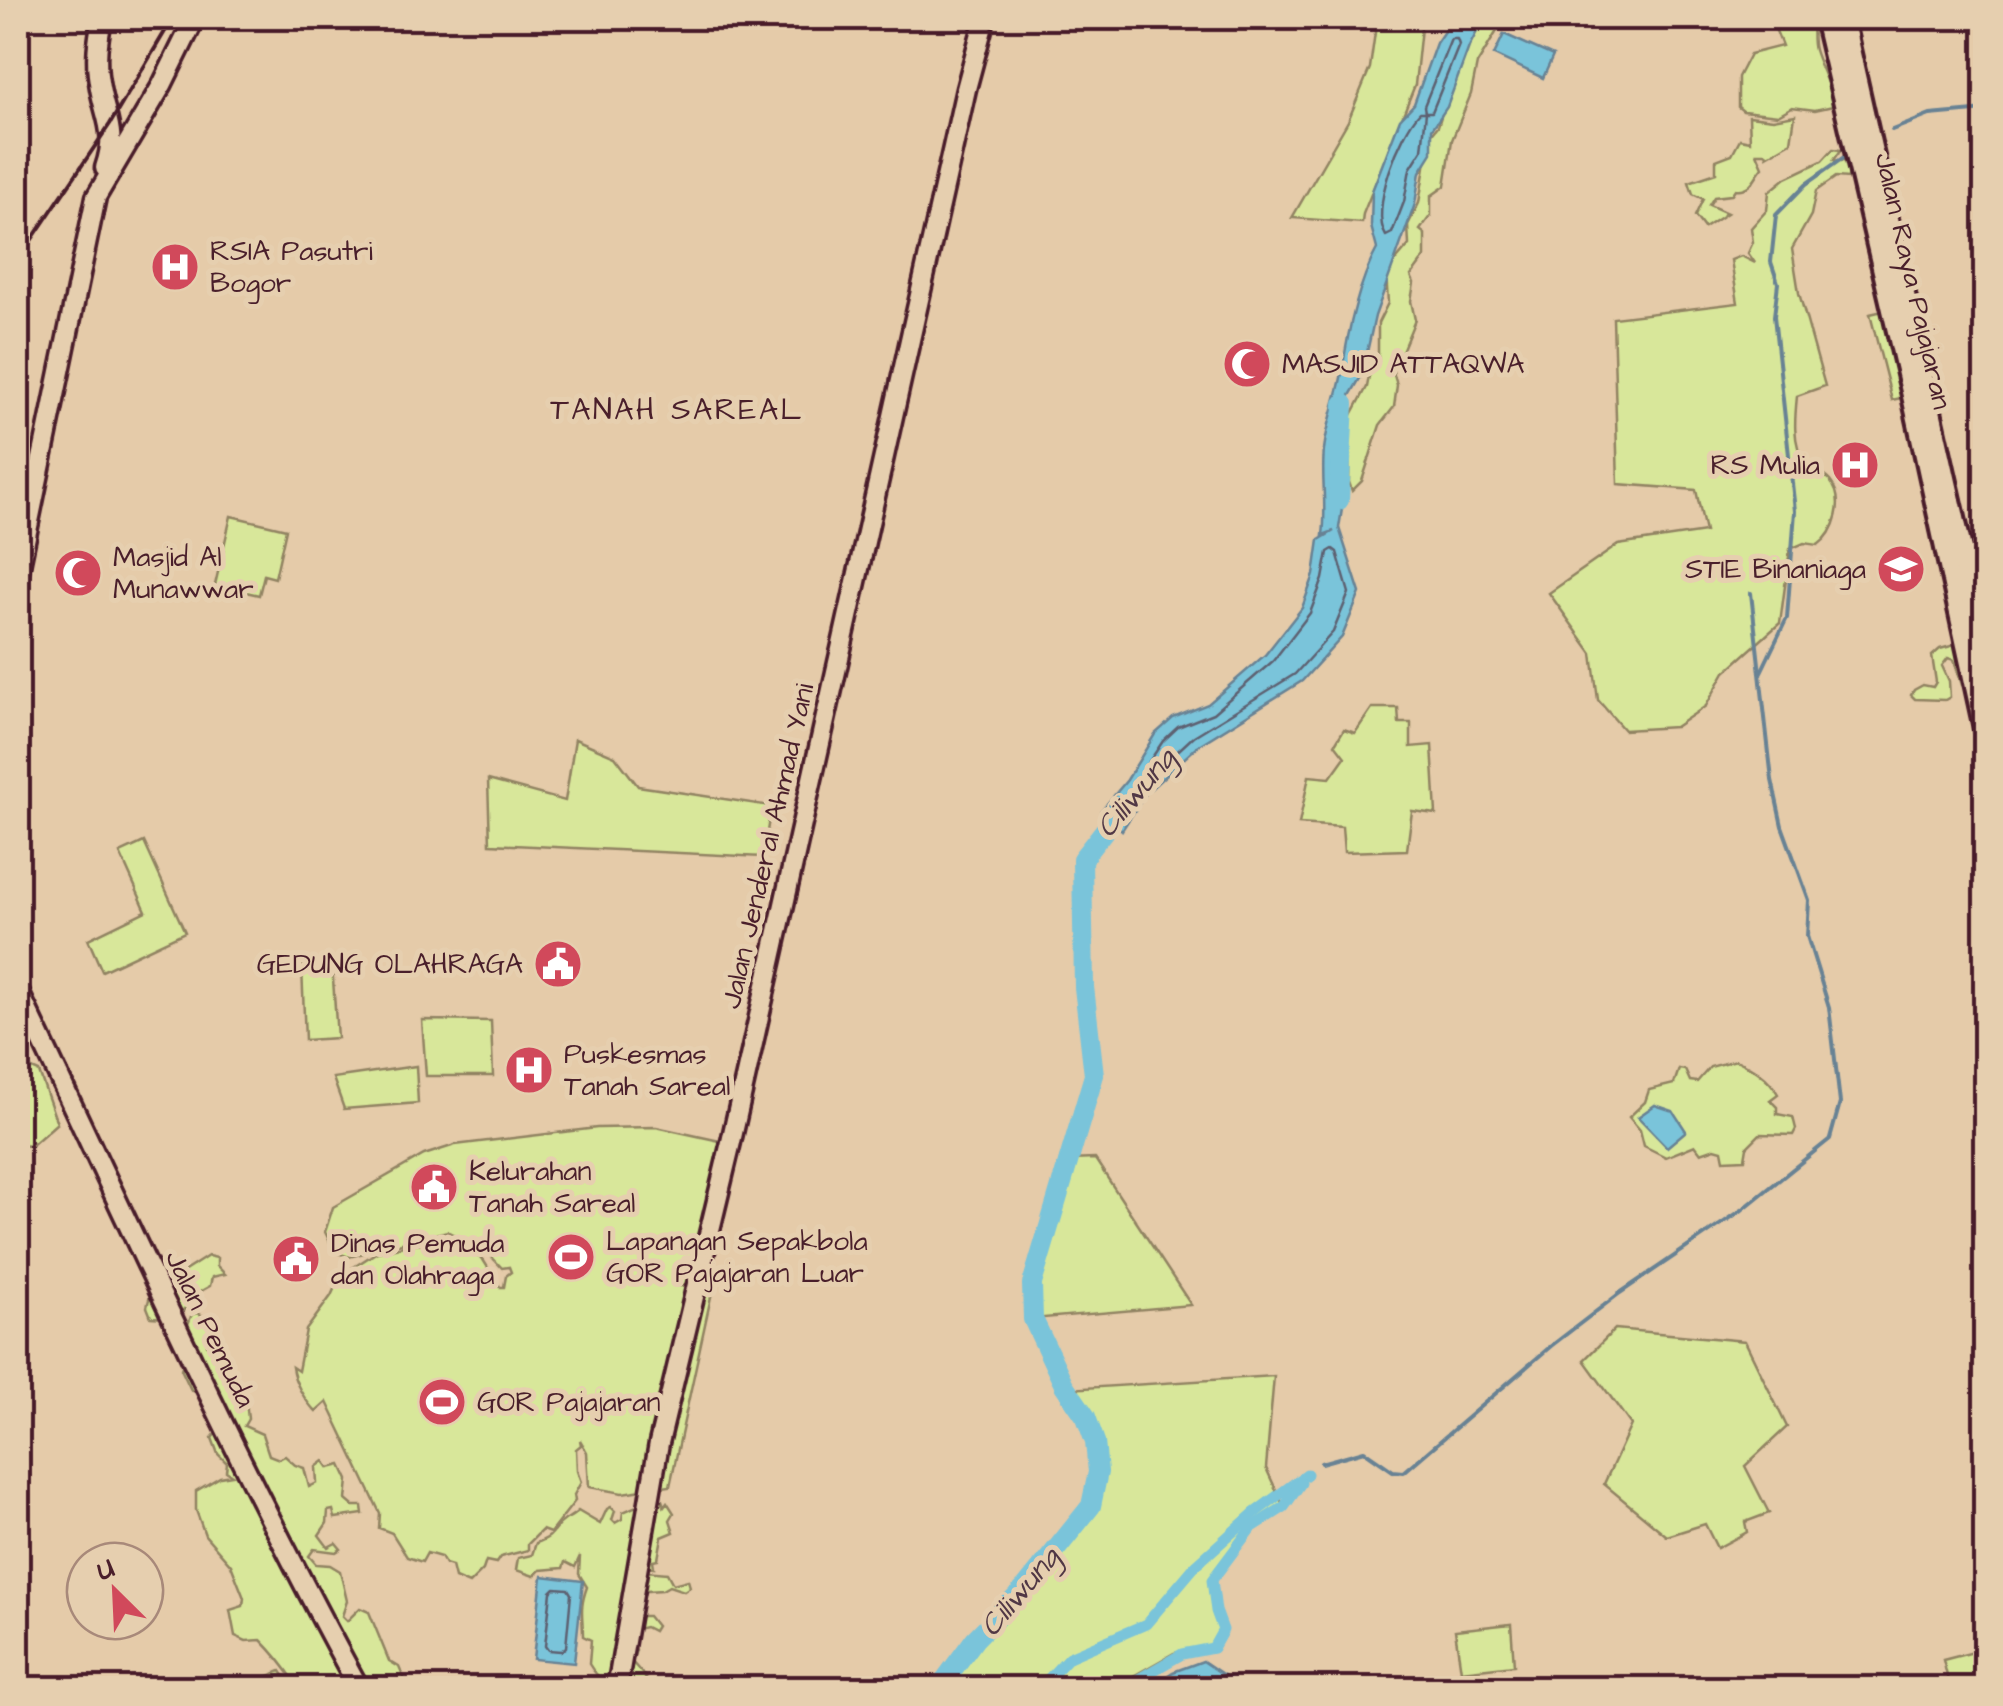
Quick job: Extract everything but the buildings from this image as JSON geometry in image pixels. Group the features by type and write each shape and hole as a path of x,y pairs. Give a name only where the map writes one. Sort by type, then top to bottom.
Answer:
{"highway":[{"name":"Jalan Raya Pajajaran","path":"1825,18 1966,608 1986,661"},
{"name":"Jalan Raya Pajajaran","path":"1842,18 1966,608 1986,733"}],"main road":[{"path":"18,575 113,131 98,80 96,53 102,18"},
{"path":"96,197 195,18"},
{"name":"Jalan Jenderal Ahmad Yani","path":"616,1688 659,1442 731,1142 985,18"},
{"path":"113,131 128,134 136,129"},
{"name":"Jalan Pemuda","path":"18,990 250,1478 359,1688"}],"green space":[{"path":"1377,18 1422,18 1415,85 1362,223 1292,218 1348,121 1370,68"},
{"path":"1472,18 1512,18 1500,26 1477,64 1471,94 1452,140 1445,186 1431,196 1431,215 1420,230 1425,234 1425,257 1411,276 1415,320 1400,356 1391,365 1397,385 1394,407 1380,425 1362,481 1352,491 1350,427 1370,371 1378,360 1378,323 1388,303 1386,272 1409,245 1408,225 1419,203 1430,136 1438,126"},
{"path":"1771,18 1811,18 1814,50 1833,106 1815,110 1792,107 1778,115 1738,107 1738,77 1750,54 1782,46"},
{"path":"1795,115 1791,142 1767,156 1757,153 1763,167 1755,179 1731,195 1714,197 1709,205 1727,213 1704,228 1695,216 1703,199 1693,194 1689,182 1716,173 1716,160 1732,154 1740,139 1750,141 1749,116 1773,119"},
{"path":"1833,149 1841,150 1834,160 1850,162 1848,178 1836,177 1816,191 1811,215 1792,249 1799,293 1825,386 1797,396 1796,438 1804,460 1835,489 1836,516 1829,533 1818,545 1804,543 1790,549 1780,623 1725,672 1706,706 1675,727 1624,730 1598,700 1592,653 1549,593 1618,545 1705,532 1696,490 1618,484 1613,318 1738,303 1731,260 1741,256 1755,263 1748,253 1753,242 1751,228 1767,210 1769,192 1786,178 1822,161"},
{"path":"1883,311 1905,397 1892,400 1870,314"},
{"path":"231,516 286,529 275,578 264,575 259,595 215,585"},
{"path":"1955,645 1968,685 1962,685 1954,660 1948,658 1942,666 1949,681 1950,697 1915,699 1911,695 1914,690 1923,685 1933,687 1936,682 1932,656"},
{"path":"1372,708 1398,708 1399,723 1411,723 1411,747 1432,745 1436,814 1412,811 1407,850 1344,852 1342,827 1299,824 1309,776 1330,778 1345,757 1335,744 1344,729 1355,733"},
{"path":"575,739 615,756 638,786 771,806 763,857 490,844 488,780 565,801"},
{"path":"144,842 185,932 102,971 88,939 146,911 120,853"},
{"path":"332,964 337,1038 305,1040 302,967"},
{"path":"422,1020 491,1021 493,1076 426,1076"},
{"path":"1736,1060 1774,1088 1778,1094 1770,1100 1777,1107 1777,1114 1793,1117 1793,1135 1760,1134 1747,1147 1745,1159 1724,1160 1722,1150 1701,1153 1695,1145 1666,1157 1644,1146 1640,1130 1629,1117 1645,1102 1649,1090 1674,1084 1679,1069 1685,1070 1690,1081 1697,1082 1710,1067"},
{"path":"18,1063 39,1072 57,1123 31,1146 18,1145"},
{"path":"416,1066 418,1103 344,1109 333,1078"},
{"path":"656,1127 729,1143 693,1285 676,1285 712,1292 670,1486 622,1493 589,1487 587,1452 580,1440 576,1449 581,1482 575,1501 550,1533 542,1530 528,1544 528,1550 500,1557 496,1563 486,1561 469,1584 455,1578 452,1566 441,1557 427,1553 422,1562 407,1557 392,1533 379,1528 380,1513 327,1402 316,1412 301,1391 292,1367 298,1371 306,1330 331,1296 340,1276 377,1252 417,1243 457,1248 482,1258 500,1287 504,1287 511,1272 489,1254 447,1231 349,1257 335,1252 325,1232 333,1207 424,1155 455,1145 597,1128"},
{"path":"1095,1159 1191,1305 1033,1319 1032,1284 1069,1160"},
{"path":"208,1256 217,1258 217,1266 225,1274 212,1277 210,1286 196,1294 199,1308 184,1309 179,1319 151,1317 147,1307 152,1288 163,1282 174,1285 172,1271 183,1272"},
{"path":"192,1314 208,1319 207,1345 220,1353 222,1365 236,1380 237,1392 246,1400 248,1419 244,1426 262,1434 269,1455 279,1459 285,1456 304,1468 309,1487 317,1483 316,1467 324,1461 329,1468 341,1465 348,1480 346,1500 353,1506 362,1506 363,1514 335,1518 333,1510 328,1511 327,1523 319,1535 328,1547 336,1543 341,1549 314,1549 309,1556 316,1564 340,1571 347,1601 342,1616 347,1621 360,1608 369,1612 389,1661 399,1667 405,1681 399,1688 312,1688 308,1684 309,1688 239,1688 281,1671 290,1685 295,1682 261,1640 246,1641 235,1636 230,1610 243,1606 244,1598 231,1565 205,1535 196,1510 196,1491 220,1477 232,1475 226,1471 227,1463 218,1454 212,1438 236,1426 191,1390 181,1369 186,1355 186,1329"},
{"path":"1615,1329 1745,1341 1787,1427 1745,1466 1769,1513 1745,1522 1747,1532 1717,1548 1705,1524 1667,1536 1604,1484 1631,1425 1584,1360"},
{"path":"1274,1376 1266,1468 1284,1507 1251,1528 1212,1580 1223,1630 1213,1648 1174,1653 1112,1688 939,1688 1092,1504 1098,1474 1094,1444 1067,1389"},
{"path":"639,1494 662,1500 664,1506 667,1502 674,1513 670,1520 674,1532 662,1537 654,1567 646,1566 644,1571 667,1573 673,1584 688,1580 690,1587 684,1591 669,1586 632,1592 641,1616 648,1616 656,1626 653,1631 645,1627 636,1629 630,1641 636,1650 632,1662 646,1678 639,1688 610,1684 589,1664 591,1640 583,1636 582,1612 587,1587 579,1574 580,1556 575,1567 565,1562 563,1568 540,1570 534,1576 516,1570 518,1558 532,1555 536,1543 548,1538 578,1511 600,1524 611,1507 615,1523 622,1519 623,1512 639,1505"},
{"path":"1511,1624 1514,1665 1461,1671 1455,1630"},
{"path":"1985,1649 1985,1688 1950,1688 1943,1660"}],"water":[{"path":"1453,18 1484,18 1447,107 1432,129 1432,153 1420,172 1415,204 1375,316 1362,375 1348,399 1340,462 1345,490 1339,528 1360,593 1342,637 1302,681 1199,745 1146,793 1122,830 1101,811 1127,780 1155,734 1173,718 1208,704 1265,655 1302,608 1314,575 1319,540 1334,531 1323,535 1324,450 1355,306 1377,249 1371,226 1372,191 1400,119 1414,104 1436,43"},
{"path":"1504,34 1553,56 1543,78 1494,55"},
{"path":"1655,1105 1673,1111 1686,1131 1667,1147 1638,1117"},
{"path":"542,1576 583,1581 574,1663 533,1659"},
{"path":"1203,1661 1243,1688 1148,1688 1173,1672"}],"waterway":[{"path":"1892,130 1930,115 1986,110"},
{"path":"1761,672 1787,618 1795,511 1774,316 1778,283 1771,262 1776,215 1806,184 1847,155"},
{"name":"Ciliwung","path":"1339,500 1344,404"},
{"path":"1321,1463 1364,1451 1393,1471 1404,1472 1551,1346 1620,1293 1742,1210 1830,1139 1840,1103 1829,1007 1807,936 1809,900 1782,826 1772,780 1751,593"},
{"name":"Ciliwung","path":"939,1688 975,1639 1026,1587 1091,1506 1098,1472 1095,1442 1086,1417 1064,1385 1033,1319 1032,1284 1094,1075 1084,987 1082,859 1126,803"},
{"path":"1040,1688 1069,1657 1146,1624 1196,1565 1253,1514 1307,1474"},
{"path":"1123,1688 1182,1654 1213,1648 1223,1630 1212,1580 1251,1528 1284,1507 1301,1483"}],"railway":[{"path":"18,260 110,124 173,18"}],"place":[{"name":"RSIA Pasutri Bogor","path":"175,267"},
{"name":"MASJID ATTAQWA","path":"1247,364"},
{"name":"RS Mulia","path":"1855,465"},
{"name":"STIE Binaniaga","path":"1901,569"},
{"name":"Masjid Al Munawwar","path":"78,573"},
{"name":"GEDUNG OLAHRAGA","path":"558,964"},
{"name":"Puskesmas Tanah Sareal","path":"529,1070"},
{"name":"Kelurahan Tanah Sareal","path":"434,1187"},
{"name":"Lapangan Sepakbola GOR Pajajaran Luar","path":"571,1257"},
{"name":"Dinas Pemuda dan Olahraga","path":"296,1259"},
{"name":"GOR Pajajaran","path":"442,1402"}],"district":[{"name":"TANAH SAREAL","path":"677,410"}]}
